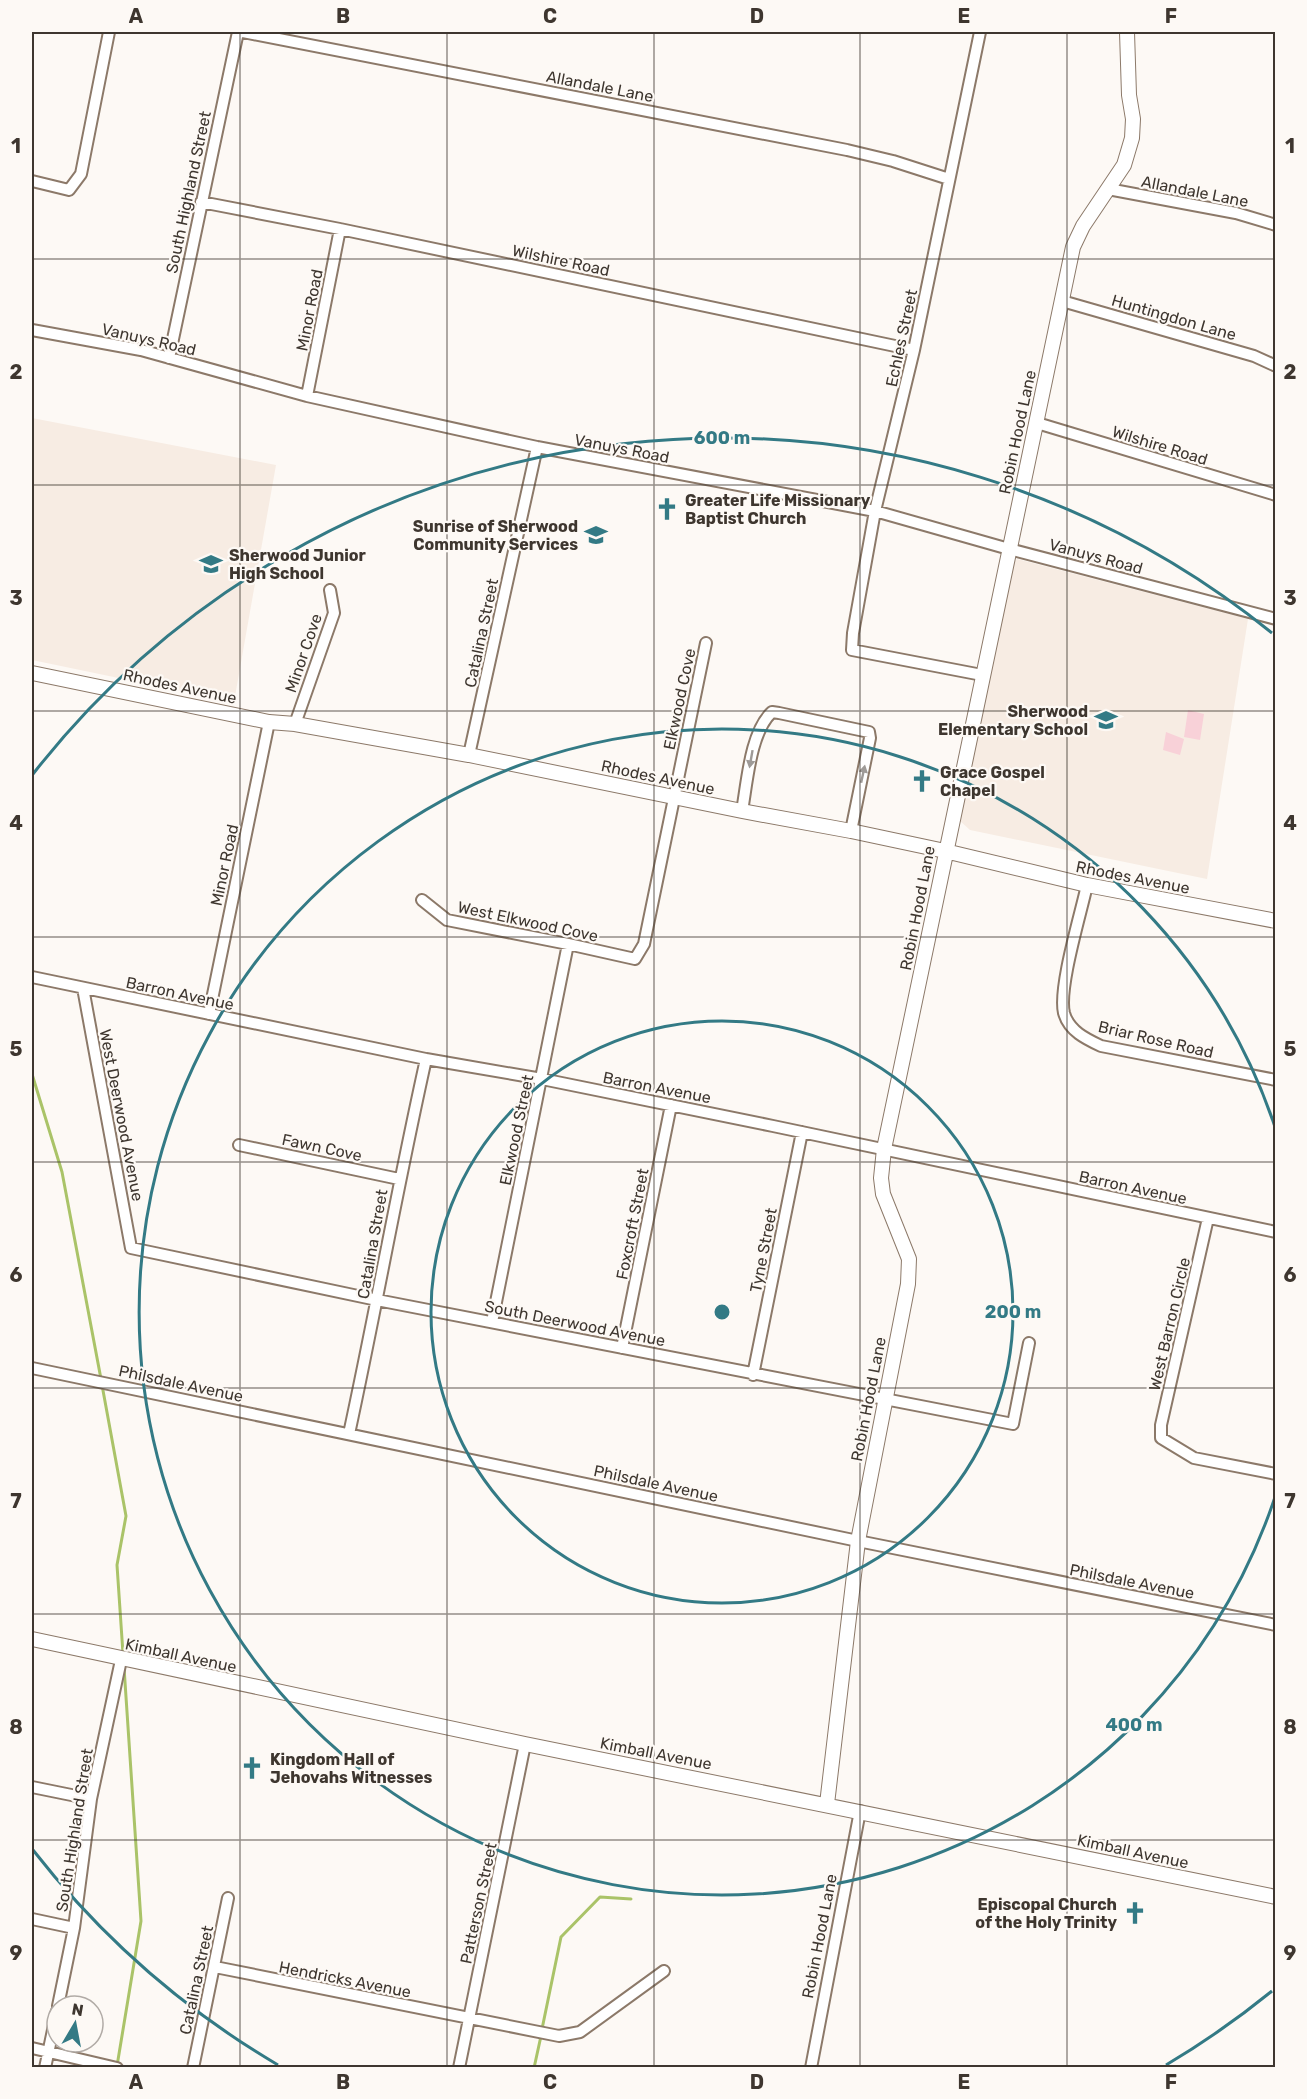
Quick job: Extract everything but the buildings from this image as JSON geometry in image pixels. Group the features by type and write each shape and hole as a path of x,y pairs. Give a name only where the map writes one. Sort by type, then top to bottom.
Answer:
{"main road":[{"name":"Robin Hood Lane","path":"827,1804 858,1541 908,1284 909,1259 883,1194 881,1178 884,1149 1073,247 1083,226 1124,165 1132,138 1133,119 1129,95 1127,32"},
{"name":"Rhodes Avenue","path":"32,673 269,722 295,724 469,755 742,812 851,831 1087,885 1275,921"},
{"name":"Kimball Avenue","path":"32,1639 121,1660 525,1744 1275,1897"}],"street":[{"path":"32,182 69,190 81,174 109,32"},
{"name":"South Highland Street","path":"169,358 238,32"},
{"name":"Allandale Lane","path":"243,32 847,150 949,179"},
{"name":"Echles Street","path":"980,32 914,350 875,511 852,650 982,675"},
{"name":"Allandale Lane","path":"1108,189 1236,213 1275,225"},
{"name":"Wilshire Road","path":"201,202 340,229 914,350"},
{"name":"Minor Road","path":"307,396 340,229"},
{"name":"Huntingdon Lane","path":"1062,302 1254,356 1275,366"},
{"name":"Vanuys Road","path":"32,330 141,350 307,396 537,447 875,511 1275,619"},
{"name":"Wilshire Road","path":"1037,423 1275,495"},
{"name":"Catalina Street","path":"469,755 537,447"},
{"name":"Minor Cove","path":"295,724 334,613 330,591"},
{"name":"Elkwood Cove","path":"673,798 706,643"},
{"path":"742,812 753,750 767,717 772,712 779,712 869,732 870,738 851,831"},
{"name":"Minor Road","path":"209,1014 269,722"},
{"name":"West Elkwood Cove","path":"422,900 447,920 635,959 644,944 673,798"},
{"name":"Briar Rose Road","path":"1087,885 1064,984 1064,1013 1078,1035 1101,1046 1275,1080"},
{"name":"Elkwood Street","path":"492,1322 568,944"},
{"name":"Barron Avenue","path":"32,976 426,1059 671,1105 1275,1232"},
{"name":"West Deerwood Avenue","path":"83,988 131,1248"},
{"name":"Catalina Street","path":"350,1434 399,1179 426,1059"},
{"name":"Foxcroft Street","path":"622,1348 671,1105"},
{"name":"Tyne Street","path":"753,1375 802,1132"},
{"name":"Fawn Cove","path":"239,1145 399,1179"},
{"name":"West Barron Circle","path":"1208,1218 1161,1425 1161,1438 1194,1458 1275,1474"},
{"name":"South Deerwood Avenue","path":"131,1248 377,1300 1013,1424 1029,1343"},
{"name":"Philsdale Avenue","path":"32,1368 858,1541 1275,1625"},
{"name":"South Highland Street","path":"60,1994 74,1928 91,1799 121,1660"},
{"name":"Patterson Street","path":"459,2067 525,1744"},
{"path":"32,1787 91,1799"},
{"name":"Robin Hood Lane","path":"811,2067 860,1811"},
{"name":"Catalina Street","path":"193,2067 228,1898"},
{"path":"32,1919 74,1928"},
{"name":"Hendricks Avenue","path":"215,1967 559,2036 580,2032 664,1971"},
{"path":"62,2054 117,2067"}],"shaded area":[{"path":"32,418 276,465 234,702 32,660"},
{"name":"Sherwood Elementary School","path":"1017,559 1248,619 1207,879 970,830 959,820 1012,564"},
{"path":"1188,710 1204,714 1200,740 1184,737"},
{"path":"1166,732 1184,739 1180,755 1163,750"}],"waterway":[{"path":"32,1074 62,1172 101,1379"},
{"path":"102,1385 126,1516 117,1565 123,1654"},
{"path":"117,2066 141,1921 124,1667"},
{"path":"542,2029 561,1937 600,1897 631,1899"},
{"path":"534,2068 541,2036"}],"place":[{"name":"Greater Life Missionary Baptist Church","path":"667,509"},
{"name":"Sunrise of Sherwood Community Services","path":"596,535"},
{"name":"Sherwood Junior High School","path":"211,564"},
{"name":"Sherwood Elementary School","path":"1106,720"},
{"name":"Grace Gospel Chapel","path":"922,781"},
{"name":"Kingdom Hall of Jehovahs Witnesses","path":"252,1768"},
{"name":"Episcopal Church of the Holy Trinity","path":"1135,1913"}]}
